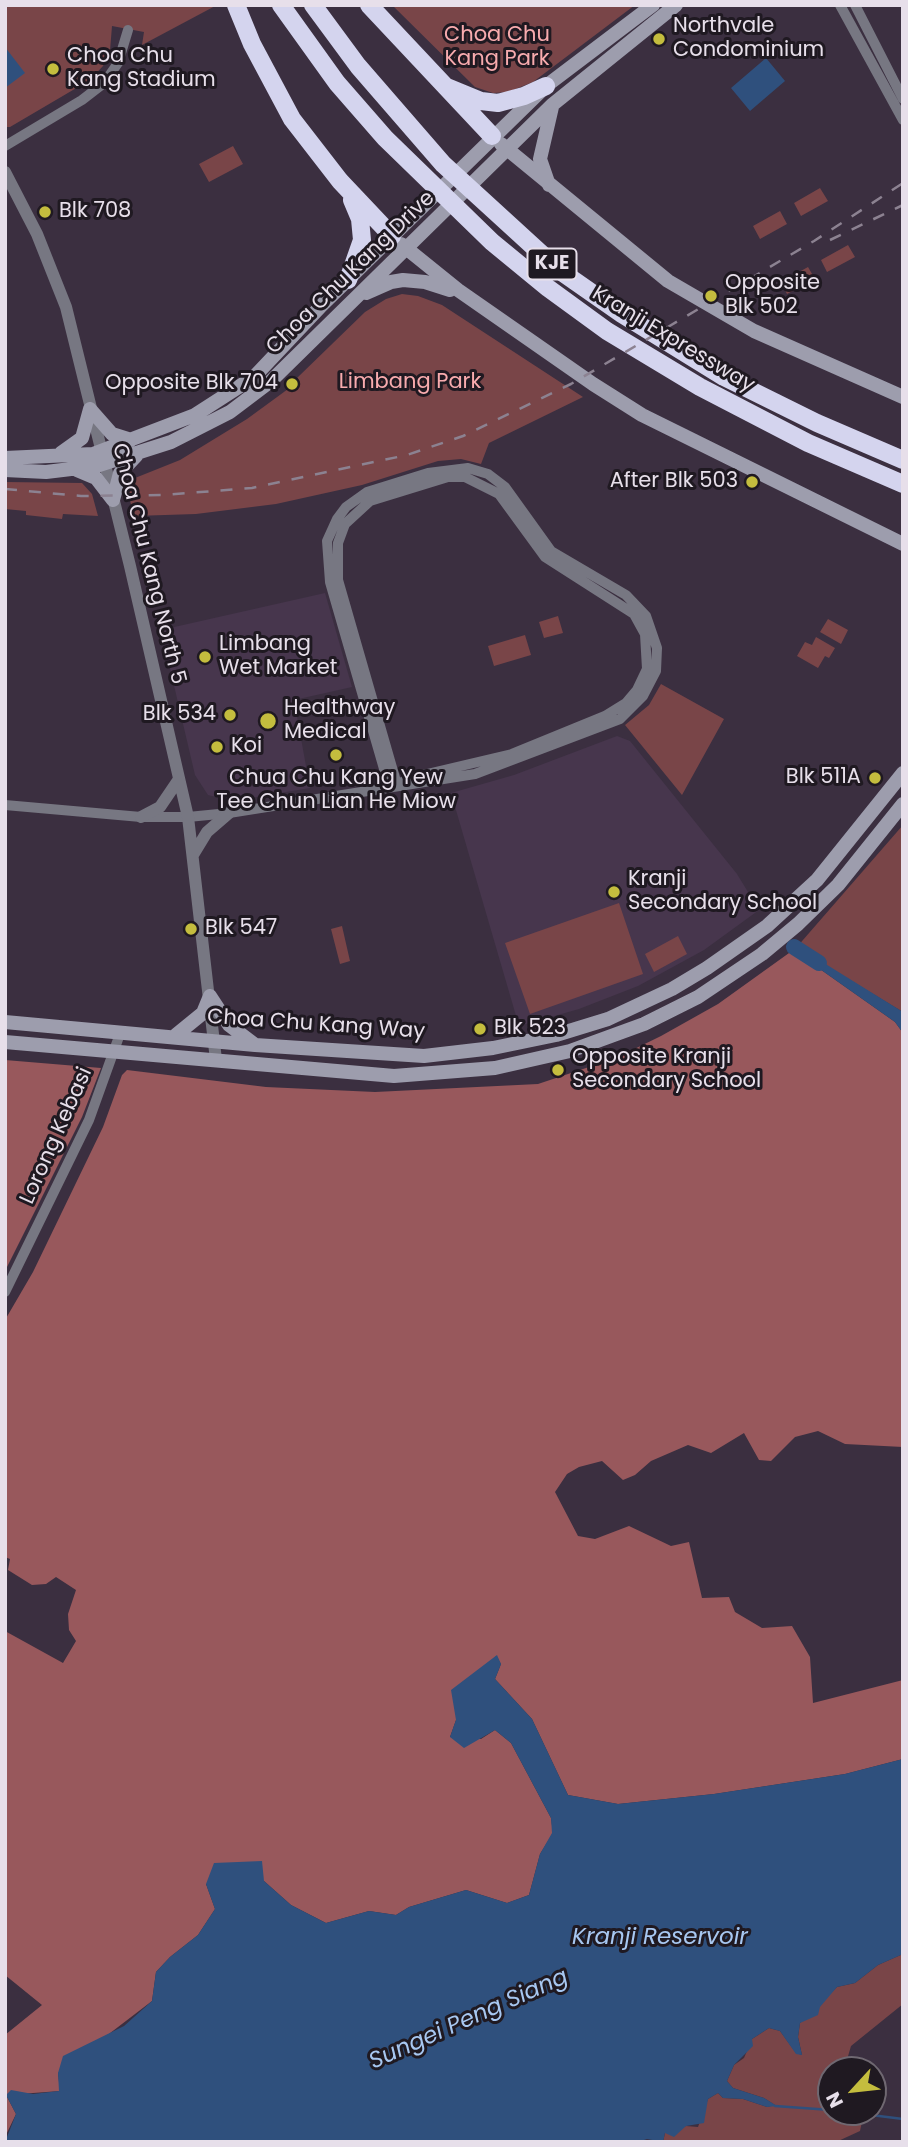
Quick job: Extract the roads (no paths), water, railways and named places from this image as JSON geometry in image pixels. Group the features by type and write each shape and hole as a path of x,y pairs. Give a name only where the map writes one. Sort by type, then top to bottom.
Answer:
{"highway":[{"path":"236,5 252,44 292,119 340,181 356,207 362,240 348,280"},
{"name":"Kranji Expressway","path":"281,5 337,83 384,138 492,242 548,288 607,331 700,387 808,443 903,484"},
{"name":"Kranji Expressway","path":"313,5 381,94 443,164 559,270 622,314 724,377 817,423 903,460"},
{"path":"369,5 441,84 485,143"},
{"path":"441,84 481,101 498,103 546,86"},
{"path":"340,181 395,233"}],"main road":[{"name":"Choa Chu Kang Drive","path":"5,470 76,469 132,440 195,415 254,377 485,143 546,86 653,5"},
{"name":"Choa Chu Kang Drive","path":"5,458 138,455 230,412 271,381 552,105 676,5"},
{"path":"550,186 540,159 552,105"},
{"path":"485,143 506,149 668,281 754,331 903,397"},
{"path":"395,233 458,290 642,415 903,544"},
{"path":"349,304 378,287 403,280 425,282 453,292 458,290"},
{"path":"90,408 112,434 132,440"},
{"path":"53,457 82,438 90,408"},
{"path":"113,499 120,474 138,455"},
{"path":"76,469 96,478 113,499"},
{"name":"Choa Chu Kang Way","path":"5,1022 176,1035 255,1045 424,1056 524,1042 608,1018 707,968 767,926 817,880 903,773"},
{"name":"Choa Chu Kang Way","path":"5,1042 394,1076 422,1075 536,1060 607,1039 698,997 762,954 838,885 903,804"},
{"path":"210,996 229,1025 255,1045"},
{"path":"176,1035 203,1013 210,996"}],"street":[{"path":"841,5 887,80 903,99"},
{"path":"855,5 903,120"},
{"path":"5,146 82,100 104,83 118,63 128,30"},
{"name":"Choa Chu Kang North 5","path":"5,172 37,234 59,288 75,339 188,817 216,1060"},
{"path":"5,805 141,817 188,817 229,813 393,786 412,786 475,774 609,725 632,710 652,683 656,671 654,636 639,608 626,595 551,551 505,487 488,474 468,468 428,472 367,492 346,507 327,541 330,582 393,786"},
{"path":"141,817 160,807 179,779"},
{"path":"193,855 207,832 229,813"},
{"name":"Lorong Kebasi","path":"5,1292 89,1120 121,1031"}],"water":[{"path":"5,47 25,73 5,88"},
{"path":"766,58 785,81 750,111 731,88"},
{"path":"803,950 903,1012 903,1033 895,1022 800,955"},
{"name":"Kranji Reservoir","path":"497,1655 501,1664 495,1679 532,1719 568,1795 618,1804 714,1794 845,1774 903,1759 903,1954 878,1965 855,1983 837,1987 820,2007 818,2015 800,2023 798,2037 802,2055 796,2054 780,2031 769,2028 752,2039 753,2046 734,2065 727,2081 733,2088 764,2098 777,2106 767,2107 743,2099 723,2098 718,2093 708,2099 704,2123 686,2126 674,2137 665,2133 663,2142 647,2139 638,2142 5,2142 16,2114 6,2095 11,2090 33,2094 59,2091 58,2073 63,2056 124,2026 152,2001 156,1972 198,1935 215,1909 206,1884 214,1863 262,1861 264,1881 291,1905 326,1923 369,1911 396,1915 409,1907 466,1890 507,1903 529,1895 540,1854 552,1833 551,1818 511,1743 495,1730 464,1748 450,1737 456,1720 451,1690"}],"waterway":[{"path":"794,947 819,963"},
{"path":"775,2106 817,2109"},
{"path":"887,2117 903,2119"}],"railway":[{"path":"5,489 81,496 163,495 252,488 407,455 463,436 571,384 814,241 903,183"},
{"path":"830,240 903,205"}],"place":[{"name":"Northvale Condominium","path":"659,39"},
{"name":"Choa Chu Kang Stadium","path":"53,69"},
{"name":"Blk 708","path":"45,212"},
{"name":"Opposite Blk 502","path":"711,296"},
{"name":"Opposite Blk 704","path":"292,384"},
{"name":"After Blk 503","path":"752,482"},
{"name":"Limbang Wet Market","path":"205,657"},
{"name":"Blk 534","path":"230,715"},
{"name":"Healthway Medical","path":"268,721"},
{"name":"Koi","path":"217,747"},
{"name":"Chua Chu Kang Yew Tee Chun Lian He Miow","path":"336,755"},
{"name":"Blk 511A","path":"875,778"},
{"name":"Kranji Secondary School","path":"614,892"},
{"name":"Blk 547","path":"191,929"},
{"name":"Blk 523","path":"480,1029"},
{"name":"Opposite Kranji Secondary School","path":"558,1070"}],"park label":[{"name":"Choa Chu Kang Park","path":"497,48"},
{"name":"Limbang Park","path":"410,383"}],"water label":[{"name":"Sungei Peng Siang","path":"469,2020"}]}
